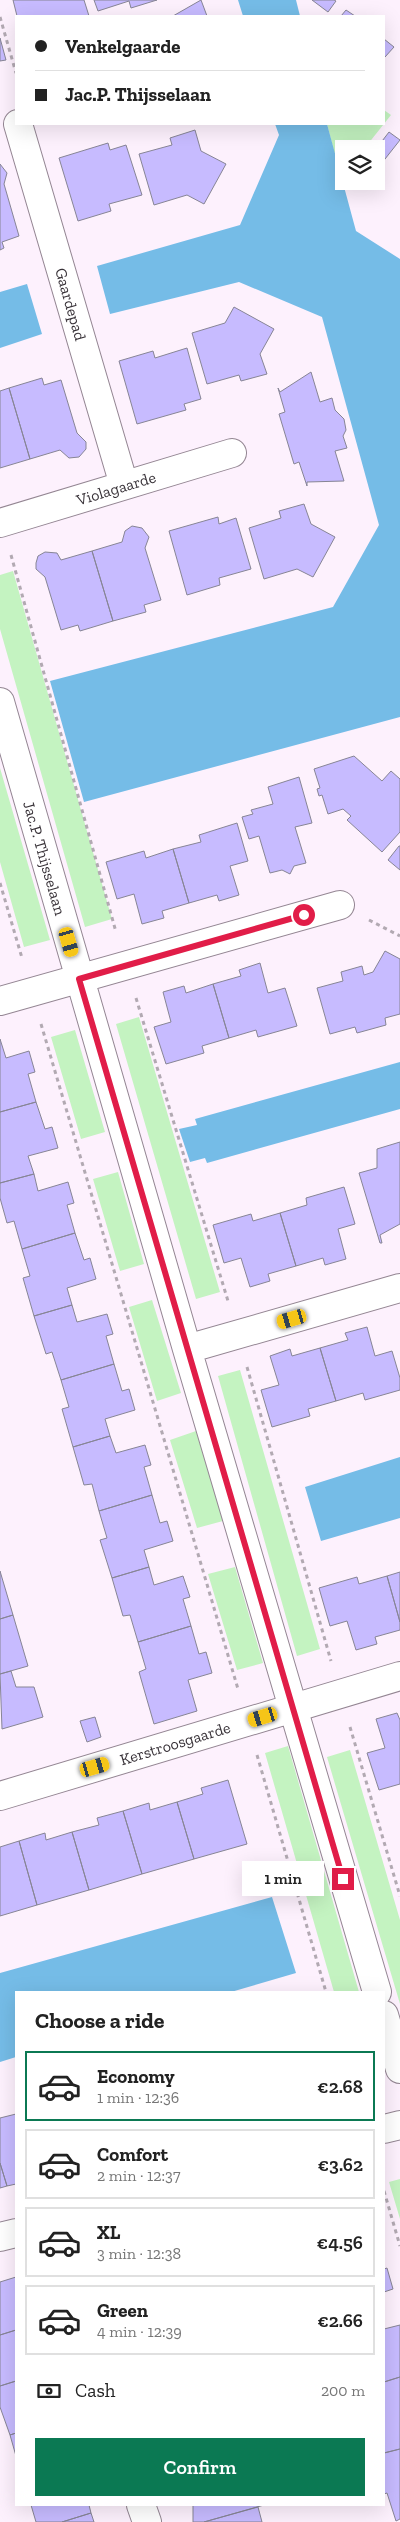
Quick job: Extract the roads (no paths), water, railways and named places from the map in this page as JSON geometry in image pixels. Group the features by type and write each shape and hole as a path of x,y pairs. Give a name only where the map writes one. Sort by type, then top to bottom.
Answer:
{"street":[{"name":"Gaardepad","path":"15,125 124,485"},
{"name":"Violagaarde","path":"1,523 232,453"},
{"name":"Jac.P. Thijsselaan","path":"0,702 187,1349 377,1991"},
{"path":"0,1001 340,905"},
{"path":"187,1349 400,1288"},
{"name":"Kerstroosgaarde","path":"0,1796 400,1676"},
{"path":"385,2018 400,2069"},
{"path":"385,2129 400,2125"},
{"path":"0,2237 15,2233"},
{"path":"141,2506 147,2522"}],"water":[{"path":"238,0 296,0 300,15 243,15"},
{"path":"275,125 327,125 335,154 335,190 345,190 356,231 400,259 400,717 84,802 50,681 333,607 379,525 322,317 239,282 110,314 97,266 240,225 279,135"},
{"path":"27,284 42,334 0,348 0,292"},
{"path":"400,1062 400,1109 207,1163 205,1158 190,1162 179,1129 197,1125 195,1119"},
{"path":"400,1457 400,1518 321,1541 305,1487"},
{"path":"272,1897 296,1973 234,1991 15,1991 15,2057 0,2062 0,1973"}]}
